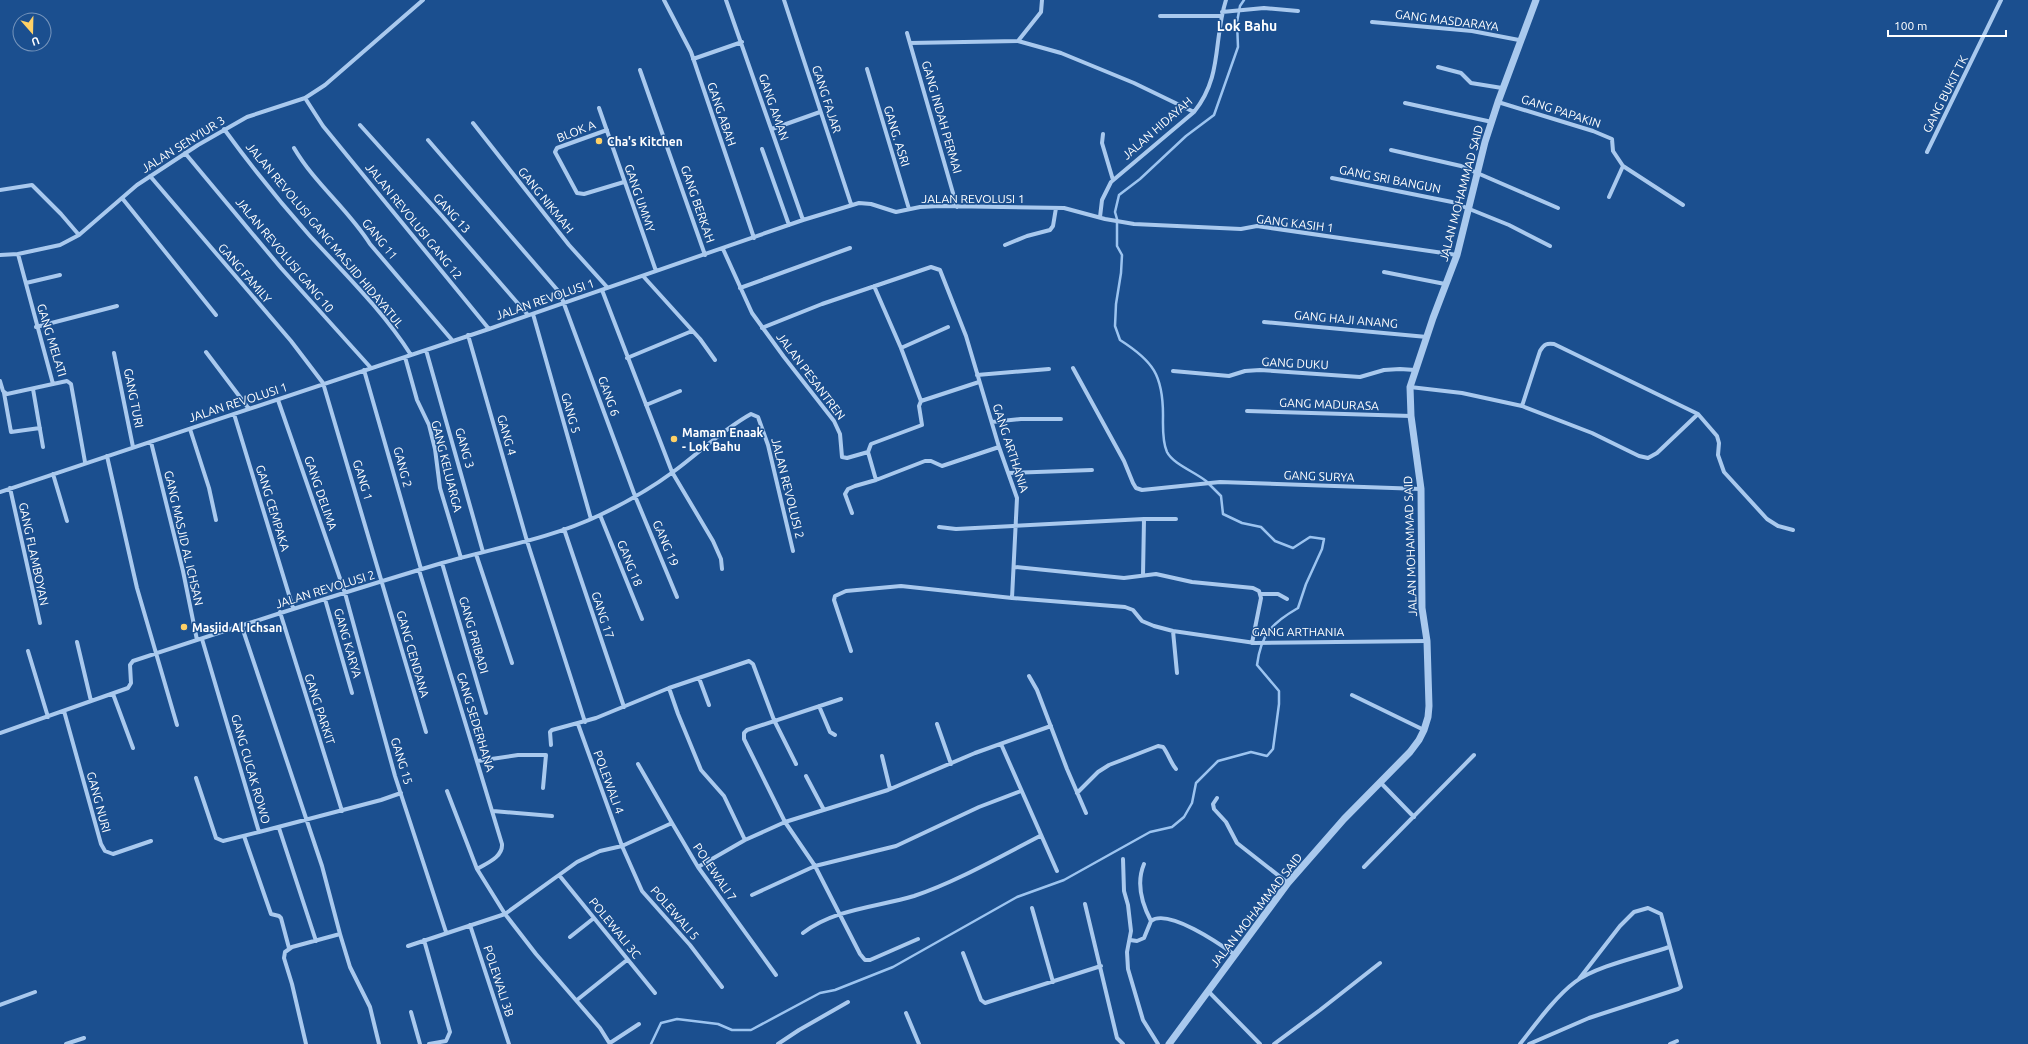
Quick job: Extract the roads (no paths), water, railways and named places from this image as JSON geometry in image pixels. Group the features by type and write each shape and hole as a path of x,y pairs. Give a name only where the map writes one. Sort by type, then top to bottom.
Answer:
{"street":[{"name":"JALAN SENYIUR 3","path":"0,255 18,254 60,245 78,235 150,176 224,129 247,117 305,98 325,85 423,0"},
{"name":"GANG ABAH","path":"664,0 684,35 754,238"},
{"name":"GANG AMAN","path":"726,0 742,42 803,220"},
{"name":"GANG FAJAR","path":"784,0 851,204"},
{"path":"1018,41 1041,12 1042,0"},
{"name":"JALAN HIDAYAH","path":"1100,217 1102,200 1108,186 1113,180 1194,112 1202,101 1214,76 1222,14 1226,0"},
{"name":"JALAN MOHAMMAD SAID","path":"1169,1044 1288,883 1344,819 1410,752 1424,730 1428,717 1429,706 1427,640 1422,608 1421,488 1411,416 1410,387 1445,284 1457,255 1477,172 1502,88 1519,40 1536,0"},
{"name":"GANG BUKIT TK","path":"1927,152 2001,0"},
{"path":"1160,16 1222,14 1264,8 1298,11"},
{"name":"GANG MASDARAYA","path":"1372,22 1464,30 1519,40"},
{"name":"GANG INDAH PERMAI","path":"907,33 957,207"},
{"path":"910,43 1018,41 1061,53 1134,83 1194,112"},
{"path":"693,59 742,42"},
{"path":"1438,67 1461,73 1471,83 1502,88"},
{"name":"GANG. ASRI","path":"867,69 909,209"},
{"name":"GANG BERKAH","path":"640,70 704,255"},
{"name":"JALAN REVOLUSI GANG 12","path":"305,98 323,126 489,329"},
{"name":"GANG PAPAKIN","path":"1498,102 1609,137 1612,139 1613,151 1623,166 1683,204"},
{"path":"1404,103 1492,122"},
{"name":"GANG UMMY","path":"599,108 656,271"},
{"path":"772,129 820,112"},
{"name":"GANG NIKMAH","path":"472,123 569,245 607,288"},
{"name":"GANG 13","path":"360,125 530,314"},
{"name":"JALAN REVOLUSI GANG MASJID HIDAYATUL","path":"224,129 263,181 390,326 411,355"},
{"name":"BLOK A","path":"607,130 557,148 555,152 577,193 584,194 624,182"},
{"path":"1103,134 1102,143 1113,180"},
{"path":"428,140 551,282 564,302"},
{"name":"GANG 11","path":"294,148 305,166 362,231 370,244 452,340"},
{"path":"762,149 789,225"},
{"path":"1391,150 1461,166 1558,208"},
{"name":"JALAN REVOLUSI GANG 10","path":"185,153 281,268 371,368"},
{"path":"1609,197 1623,166"},
{"name":"GANG FAMILY","path":"150,176 291,341 323,383"},
{"name":"GANG SRI BANGUN","path":"1332,178 1427,196 1468,208 1509,225 1550,246"},
{"path":"0,190 32,185 61,214 78,235"},
{"path":"122,198 216,315"},
{"name":"JALAN REVOLUSI 1","path":"0,492 85,462 151,442 278,400 323,383 489,329 851,204 871,204 896,212 930,206 1074,209 1105,219"},
{"path":"1005,245 1028,236 1050,230 1053,226 1056,208"},
{"name":"GANG KASIH 1","path":"1105,219 1134,224 1242,229 1257,226 1457,255"},
{"path":"723,248 752,313 762,328"},
{"path":"740,288 850,248"},
{"name":"GANG MELATI","path":"18,254 36,327 53,384 67,381 71,384 85,462"},
{"name":"GANG ARTHANIA","path":"762,328 874,286 931,267 940,270 966,336 979,382 1017,498 1015,567 1012,598 1125,607 1133,610 1142,621 1173,631 1254,643 1427,640"},
{"path":"1384,272 1445,284"},
{"path":"26,284 60,275"},
{"path":"643,276 700,339 715,360"},
{"path":"874,286 901,348 921,401 919,406 922,425 871,444 868,452 876,480"},
{"path":"602,290 672,472 713,541 721,559 722,569"},
{"name":"GANG 6","path":"564,302 635,496"},
{"path":"36,327 117,306"},
{"name":"GANG 5","path":"530,314 591,519"},
{"name":"GANG HAJI ANANG","path":"1264,322 1427,337"},
{"name":"JALAN PESANTREN","path":"762,328 834,421 840,434 842,457 847,458 868,452"},
{"path":"901,348 948,328"},
{"path":"627,358 692,331"},
{"name":"GANG 4","path":"468,335 527,541 585,722"},
{"path":"1522,406 1540,351 1543,346 1548,343 1554,344 1698,414 1718,436 1718,455 1724,472 1767,519 1778,526 1793,530"},
{"name":"GANG 3","path":"426,350 483,552"},
{"path":"206,352 249,409"},
{"name":"GANG TURI","path":"114,353 133,447"},
{"name":"GANG KELUARGA","path":"405,357 417,400 429,425 435,449 440,488 461,558"},
{"name":"GANG SURYA","path":"1073,368 1136,488 1142,490 1216,482 1421,488"},
{"path":"977,375 1049,369"},
{"name":"GANG 2","path":"364,370 420,570"},
{"name":"GANG DUKU","path":"1173,371 1230,376 1246,371 1260,370 1360,377 1384,370 1415,370"},
{"path":"0,381 11,432 40,428"},
{"path":"921,401 979,382"},
{"name":"GANG 1","path":"323,383 382,582"},
{"path":"4,394 53,384"},
{"path":"1410,387 1462,393 1522,406 1592,433 1639,456 1648,458 1657,453 1698,414"},
{"path":"33,389 44,447"},
{"path":"646,405 680,391"},
{"name":"GANG DELIMA","path":"278,400 345,593"},
{"name":"GANG MADURASA","path":"1247,411 1411,416"},
{"name":"GANG CEMPAKA","path":"234,414 293,608"},
{"name":"JALAN REVOLUSI 2","path":"0,733 113,694 130,686 131,663 155,654 241,624 442,563 564,530 591,519 635,496 672,472 748,416 755,415 762,425 793,551"},
{"path":"992,422 1021,419 1061,419"},
{"path":"190,429 209,488 216,520"},
{"name":"GANG MASJID AL ICHSAN","path":"151,442 200,639"},
{"path":"852,513 845,494 846,491 855,486 876,480 928,460 942,466 1000,447"},
{"path":"107,456 137,588 155,654 177,725"},
{"path":"1009,473 1092,470"},
{"path":"53,474 67,521"},
{"name":"GANG FLAMBOYAN","path":"10,488 40,623"},
{"name":"GANG 19","path":"635,496 677,597"},
{"name":"GANG 18","path":"600,515 642,619"},
{"path":"1143,575 1144,519"},
{"path":"939,527 956,529 1144,519 1176,519"},
{"name":"GANG 17","path":"564,530 624,707"},
{"path":"476,554 512,663"},
{"name":"GANG PRIBADI","path":"442,563 486,713"},
{"path":"1015,567 1124,578 1143,575 1164,575 1192,582 1257,589 1261,598 1254,643"},
{"name":"GANG SEDERHANA","path":"420,570 493,811 502,850 498,856 477,869"},
{"name":"GANG CENDANA","path":"382,582 426,732"},
{"path":"851,651 834,600 835,596 846,591 901,586 1012,598"},
{"name":"GANG 15","path":"345,593 389,758 446,932"},
{"path":"1260,594 1278,594 1287,599"},
{"name":"GANG KARYA","path":"325,599 352,693"},
{"name":"GANG PARKIT","path":"280,612 342,811"},
{"path":"241,624 322,866 340,934 353,973 370,1007 379,1044"},
{"path":"1173,631 1177,673"},
{"name":"GANG CUCAK ROWO","path":"200,639 259,832 306,821 401,793"},
{"path":"77,642 91,701"},
{"path":"28,651 48,717"},
{"path":"551,745 550,732 552,730 585,722 669,688 749,661 753,664 774,720 796,764"},
{"path":"1029,676 1051,726 1086,814"},
{"path":"699,678 709,705"},
{"path":"669,688 701,770 724,796 746,840"},
{"path":"113,694 133,748"},
{"path":"1352,695 1424,730"},
{"path":"841,699 774,720 747,730 743,735 785,822 815,866 860,954 865,960 876,958 918,939"},
{"path":"818,706 830,732 835,736"},
{"name":"GANG NURI","path":"64,711 101,844 105,851 113,854 151,841"},
{"name":"POLEWALI 4","path":"578,724 622,846"},
{"path":"937,724 951,764"},
{"path":"698,867 746,840 785,822 890,789 1001,744 1051,726"},
{"path":"1001,744 1040,836 1057,871"},
{"path":"1078,793 1108,764 1158,746 1165,749 1169,759 1176,769"},
{"path":"478,761 518,755 546,755 543,788"},
{"path":"1364,867 1474,755"},
{"path":"882,756 890,789"},
{"name":"POLEWALI 7","path":"638,764 698,867 776,975"},
{"path":"806,776 824,810"},
{"path":"196,778 216,838 223,841 259,832"},
{"path":"1380,782 1414,817"},
{"path":"446,791 477,869 505,914 536,954 577,1000 610,1043 639,1024"},
{"path":"752,895 815,866 896,846 979,807 1021,791"},
{"path":"1217,798 1213,804 1214,809 1226,822 1237,843 1288,883"},
{"path":"493,811 552,816"},
{"path":"408,946 446,932 505,914 588,856 622,846 672,823"},
{"path":"279,828 316,941"},
{"path":"244,836 271,914 281,918 289,948"},
{"path":"803,933 815,924 840,915 913,896 935,888 1040,836"},
{"name":"POLEWALI 5","path":"622,846 645,897 690,945 722,987"},
{"path":"1123,859 1122,878 1130,918 1128,969 1143,1020 1158,1044"},
{"path":"1144,864 1141,878 1142,898 1143,904 1152,921"},
{"name":"POLEWALI 3C","path":"559,875 655,993"},
{"path":"1085,904 1117,1038 1123,1044"},
{"path":"1032,908 1052,982"},
{"path":"1520,1044 1549,1009 1579,979 1620,926 1638,910 1648,908 1660,914 1681,987 1678,990 1589,1018 1529,1044"},
{"path":"570,937 594,918"},
{"path":"1130,940 1137,941 1144,938 1152,921 1159,918 1180,923 1205,934 1235,955"},
{"name":"POLEWALI 3B","path":"470,925 509,1044"},
{"path":"306,1044 292,984 284,958 285,952 289,948 340,934"},
{"path":"424,940 450,1032 446,1041 438,1044 429,1044"},
{"path":"1579,979 1600,970 1669,948"},
{"path":"963,953 983,1002 989,1002 1101,966"},
{"path":"577,1000 627,960"},
{"path":"1274,1044 1380,963"},
{"path":"1208,991 1260,1044"},
{"path":"0,1005 35,992"},
{"path":"778,1044 799,1030 848,1002"},
{"path":"411,1012 420,1044"},
{"path":"906,1013 919,1044"},
{"path":"66,1044 84,1038"},
{"path":"1670,1044 1677,1042"}],"waterway":[{"path":"651,1044 661,1023 677,1019 718,1024 732,1030 751,1030 820,993 835,990 893,967 1017,897 1064,880 1150,832 1172,827 1184,817 1192,803 1196,783 1218,761 1251,752 1267,756 1273,749 1279,704 1279,691 1257,665 1261,645 1269,630 1281,619 1298,608 1306,584 1322,549 1324,539 1310,537 1293,548 1275,541 1261,527 1242,523 1223,514 1221,496 1206,481 1179,464 1167,452 1165,448 1163,429 1163,401 1158,379 1148,362 1120,340 1115,326 1122,255 1117,246 1117,219 1115,212 1119,195 1140,179 1186,136 1214,115 1238,47 1237,22 1240,6 1244,0"}],"place":[{"name":"Cha's Kitchen","path":"599,141"},
{"name":"Mamam Enaak - Lok Bahu","path":"674,439"},
{"name":"Masjid Al Ichsan","path":"184,627"}],"district":[{"name":"Lok Bahu","path":"1247,26"}]}
